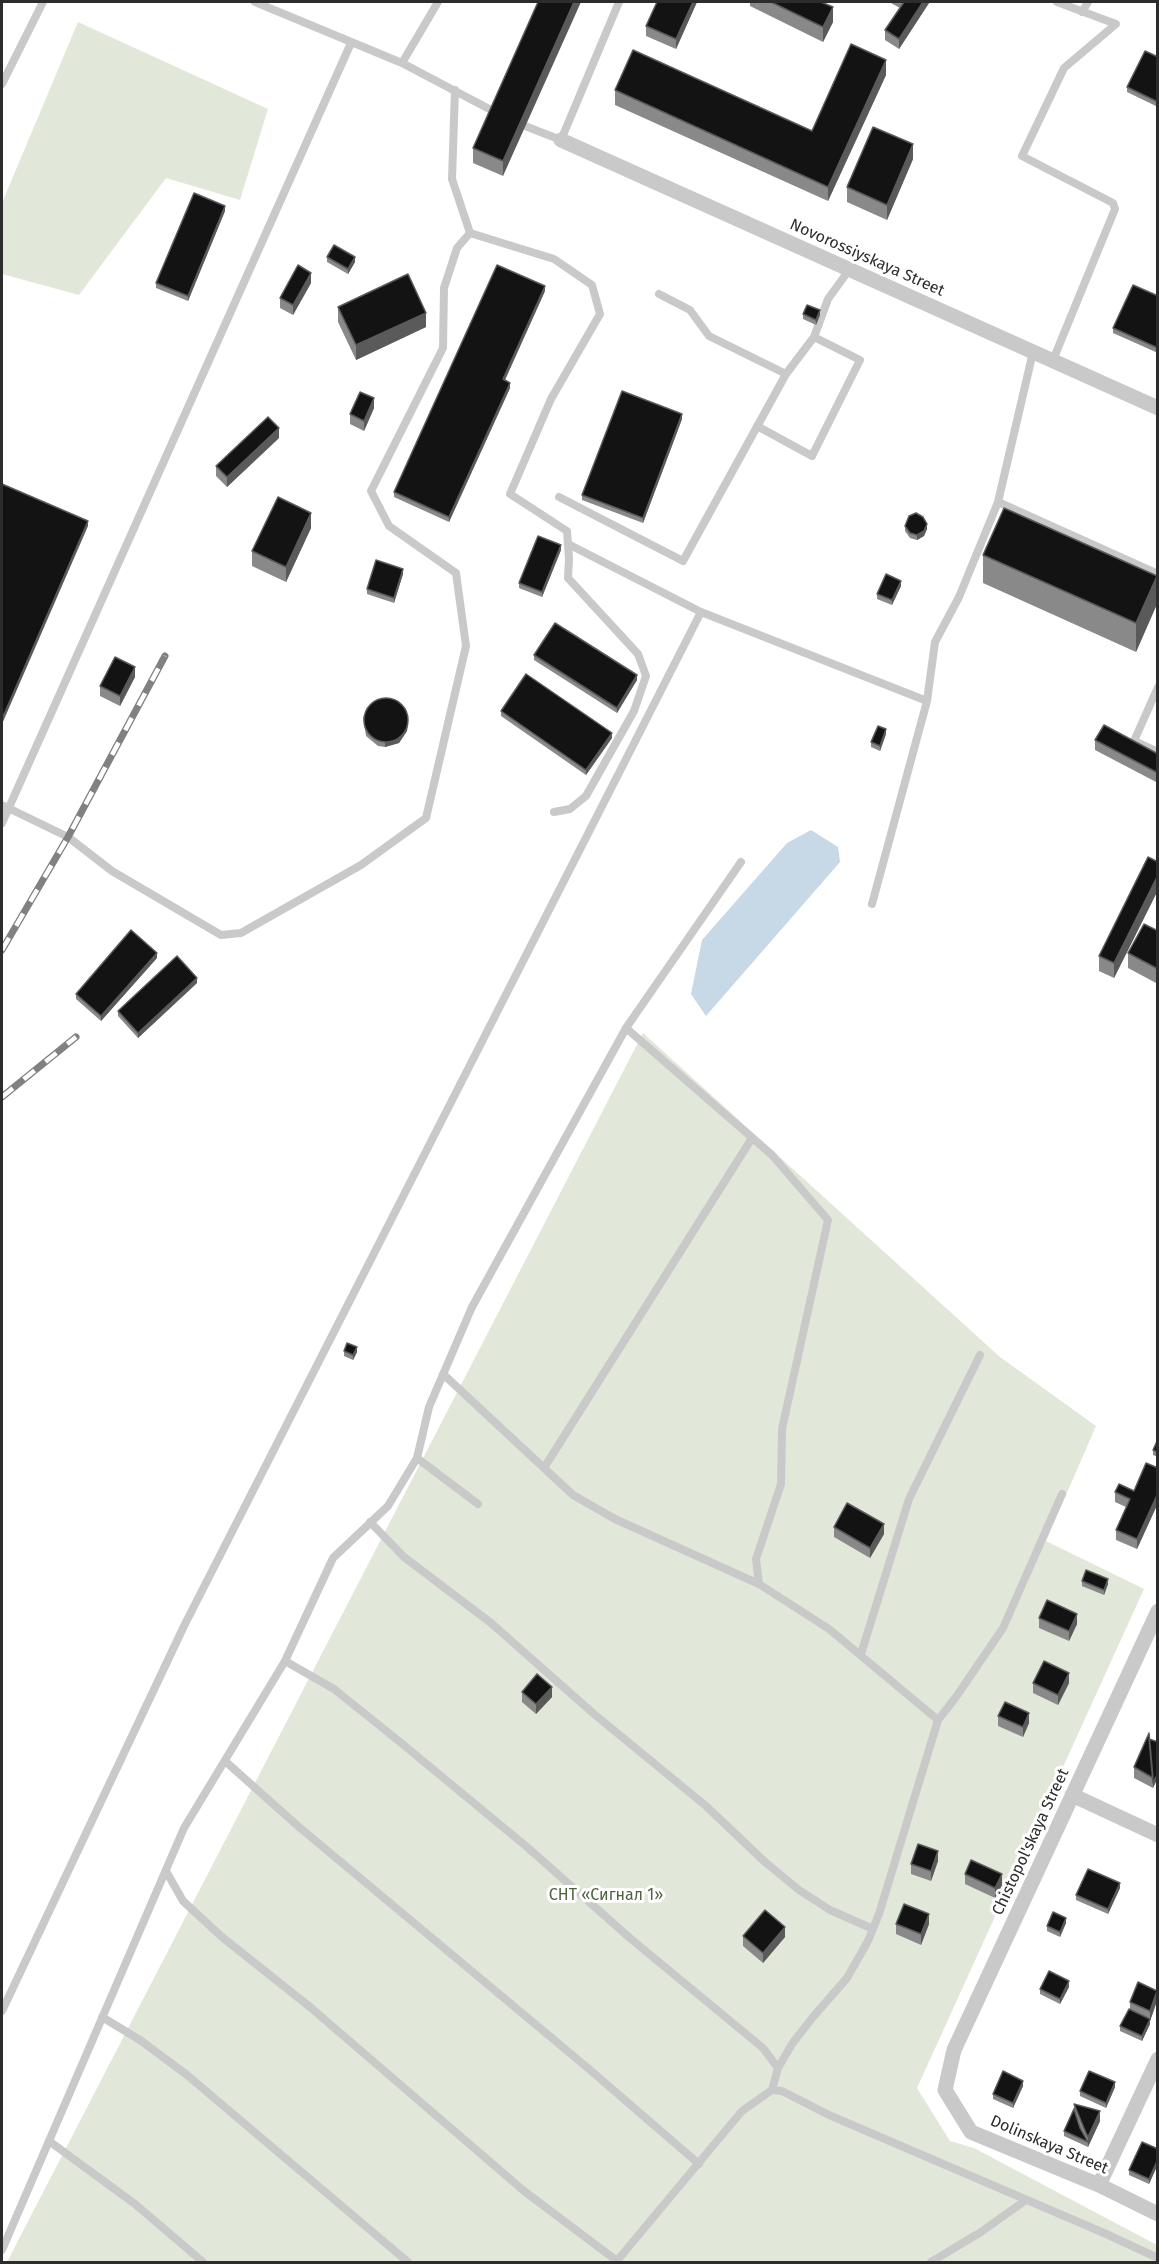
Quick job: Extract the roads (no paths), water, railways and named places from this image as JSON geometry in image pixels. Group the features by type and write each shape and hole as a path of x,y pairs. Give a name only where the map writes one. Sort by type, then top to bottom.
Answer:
{"street":[{"name":"Novorossiyskaya Street","path":"561,140 1158,408"},
{"name":"Chistopol'skaya Street","path":"945,2090 954,2050 1158,1611"},
{"path":"1072,1795 1158,1835"},
{"path":"1099,2185 1158,2060"},
{"name":"Dolinskaya Street","path":"945,2090 971,2132 1099,2185 1158,2214"}],"lane":[{"path":"2,84 43,2"},
{"path":"255,2 402,63 495,112"},
{"path":"402,63 438,2"},
{"path":"525,126 561,140 619,2"},
{"path":"1053,360 1115,209 1113,203 1022,156 1064,68 1116,24 1057,2"},
{"path":"1082,12 1088,2"},
{"path":"2,823 5,806 351,43"},
{"path":"455,90 452,179 470,233"},
{"path":"5,806 68,837 112,871 221,935 241,933 311,894 361,865 426,818 466,646 456,573 389,526 371,491 443,348 444,288 457,248 470,233"},
{"path":"470,233 554,259 592,285 600,314 551,399 510,494 567,531 568,578 638,654 646,676 634,711 586,796 570,809 554,812"},
{"path":"559,497 683,561 786,374 814,337 828,299 849,270"},
{"path":"659,294 690,310 709,336 786,374"},
{"path":"757,426 812,456 860,360 814,337"},
{"path":"872,904 927,701 935,642 959,597 998,502 1033,351"},
{"path":"998,502 1158,574"},
{"path":"568,544 700,612 927,701"},
{"path":"2,2011 184,1626 700,612"},
{"path":"1158,687 1134,741 1158,752"},
{"path":"2,2250 184,1828 285,1661 333,1558 388,1506 417,1458 429,1407 471,1307 626,1028 741,862"},
{"path":"626,1028 772,1155 828,1220 782,1429 781,1484 756,1559 759,1584"},
{"path":"544,1468 752,1138"},
{"path":"861,1654 909,1499 980,1355"},
{"path":"443,1374 573,1495 597,1510 759,1584 829,1629 938,1720"},
{"path":"417,1458 478,1504"},
{"path":"166,1871 183,1901 222,1937 310,2007 524,2191 617,2262 742,2111 772,2090 778,2068 792,2044 848,1978 873,1929 938,1720 1003,1628 1062,1494"},
{"path":"370,1522 404,1557 491,1623 594,1714 706,1806 765,1862 799,1890 830,1910 873,1929"},
{"path":"285,1661 334,1689 400,1742 763,2048 778,2068"},
{"path":"225,1761 699,2163"},
{"path":"102,2017 140,2040 187,2075 408,2262"},
{"path":"772,2090 782,2091 829,2115 1158,2258"},
{"path":"49,2141 135,2204 203,2262"},
{"path":"931,2262 981,2232 1026,2200"}],"water":[{"path":"811,830 838,847 840,862 706,1016 691,994 702,940 787,843"}],"railway":[{"path":"2,950 68,837 165,656"},
{"path":"2,1097 76,1037"}],"park label":[{"name":"СНТ «Сигнал 1»","path":"606,1896"}]}
